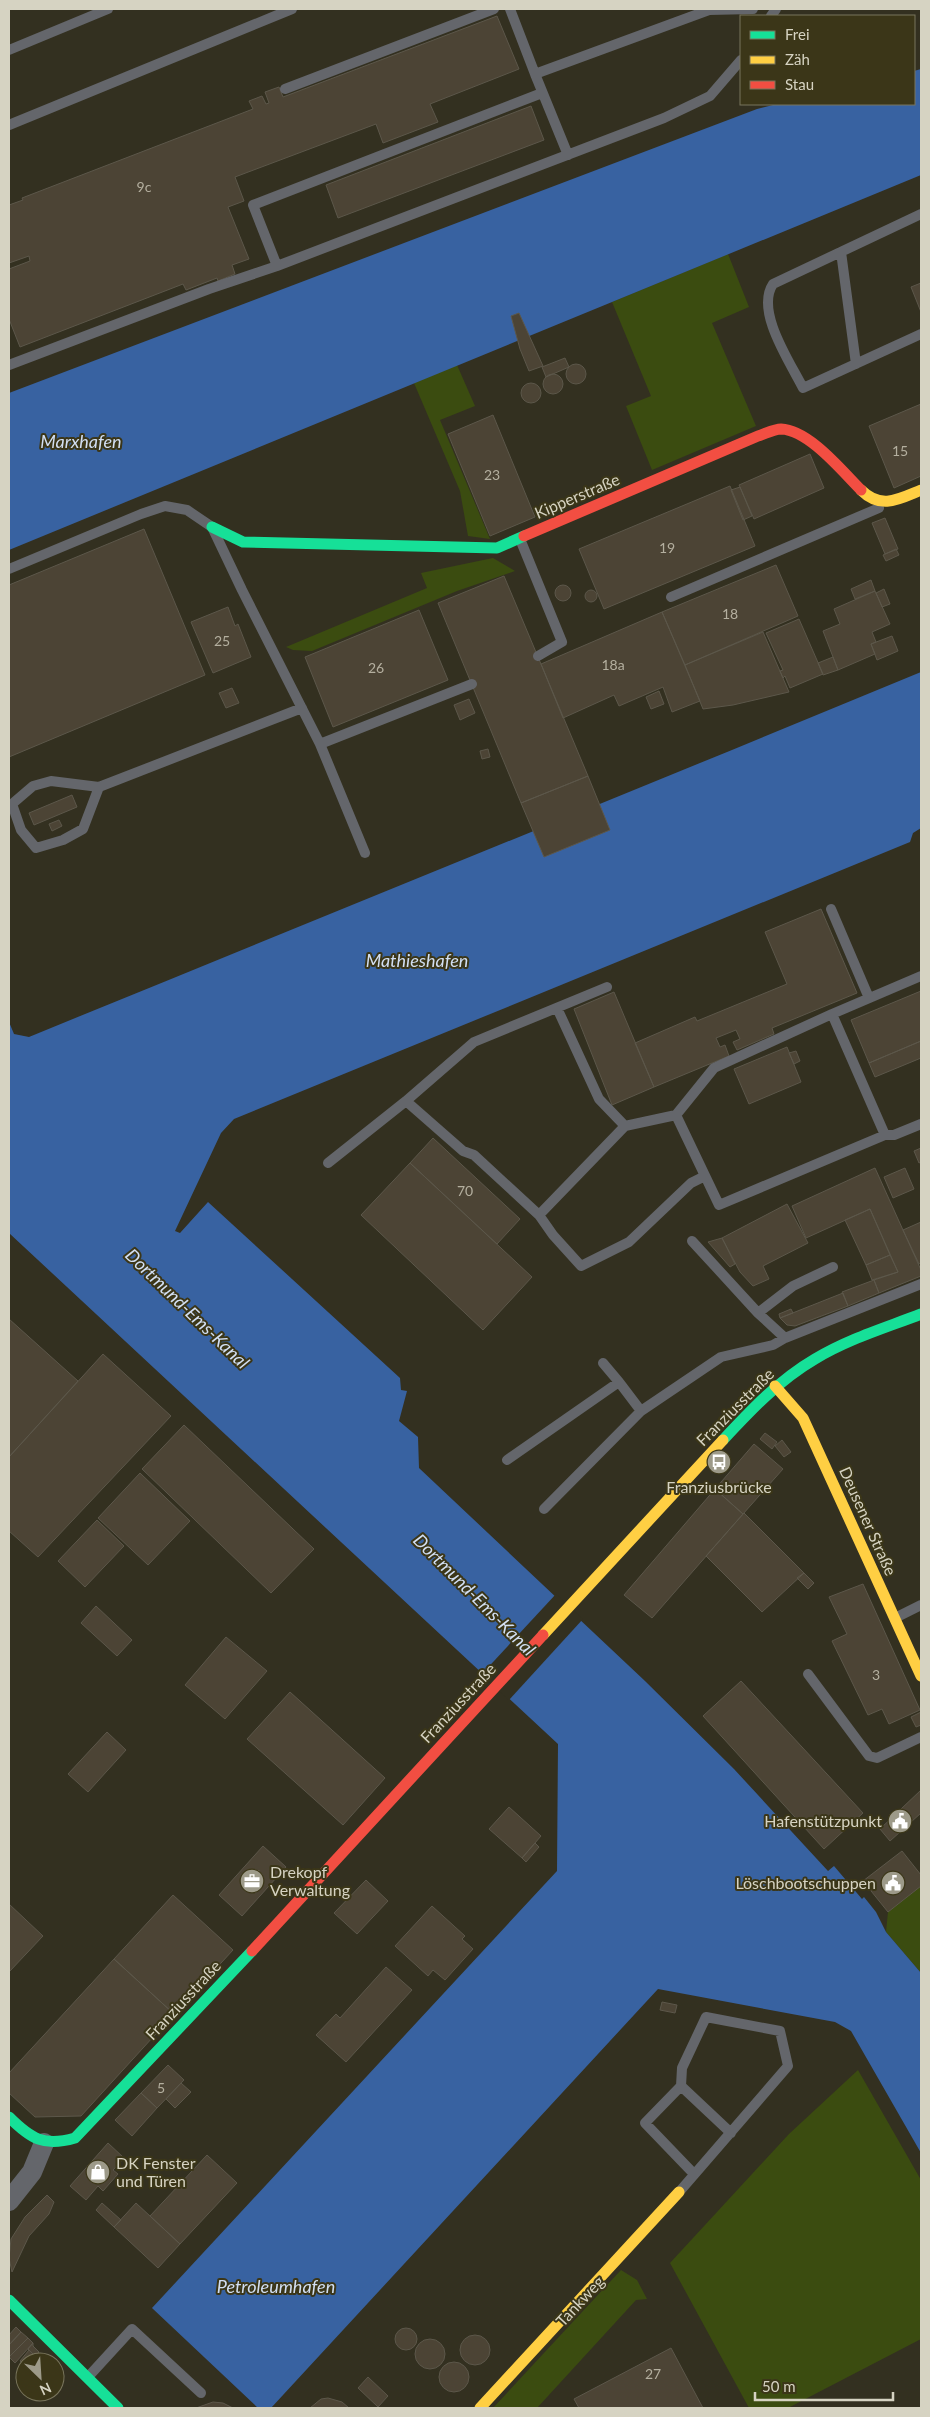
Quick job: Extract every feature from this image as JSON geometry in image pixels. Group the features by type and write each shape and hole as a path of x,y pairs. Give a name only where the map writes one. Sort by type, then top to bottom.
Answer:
{"main road":[{"name":"Kipperstraße","path":"212,527 244,542 497,548 758,436 780,429 801,434 807,438 870,498 892,502"},
{"path":"892,502 921,490"},
{"name":"Franziusstraße","path":"44,2142 60,2143 75,2138 111,2102 754,1406 775,1386 800,1368 826,1353 921,1314"},
{"name":"Deusener Straße","path":"775,1386 807,1425 921,1676"},
{"path":"9,2117 26,2134 44,2142"},
{"name":"Tankweg","path":"480,2408 601,2280 678,2192"},
{"path":"9,2300 118,2408"}],"street":[{"path":"9,2201 32,2172 44,2142"}],"lane":[{"path":"9,50 108,9"},
{"path":"9,125 292,9"},
{"path":"285,89 494,9"},
{"path":"510,9 568,155"},
{"path":"535,74 709,9 753,9"},
{"path":"9,364 208,289 277,266 664,118 710,96 740,61"},
{"path":"277,266 253,204 542,93"},
{"path":"921,214 773,284 767,292 766,304 775,333 803,388 921,334"},
{"path":"842,252 856,364"},
{"path":"671,597 892,502"},
{"path":"9,569 141,514 165,506 186,510 212,527 320,744 365,853"},
{"path":"520,538 562,642 538,656"},
{"path":"320,744 472,684"},
{"path":"99,788 83,829 63,840 36,848 20,830 10,804 33,786 51,781 99,788 302,708"},
{"path":"831,908 869,998"},
{"path":"539,1215 625,1126 676,1115 714,1068 921,976"},
{"path":"328,1163 406,1101 474,1042 607,987"},
{"path":"557,1008 599,1099 625,1126"},
{"path":"832,1014 886,1135"},
{"path":"406,1101 463,1151 474,1155 539,1215 553,1235 581,1266 629,1242 691,1183 705,1176"},
{"path":"676,1115 719,1205 886,1135 894,1135 921,1124"},
{"path":"692,1241 758,1313 786,1338"},
{"path":"758,1313 793,1286 833,1267"},
{"path":"544,1509 641,1411 721,1357 773,1345 786,1338 921,1284"},
{"path":"603,1363 641,1411"},
{"path":"507,1460 619,1382"},
{"path":"894,1618 921,1605"},
{"path":"808,1674 869,1756 877,1758 921,1737"},
{"path":"678,2192 694,2174 730,2133 788,2066 780,2031 706,2017 682,2068 681,2086 645,2123 694,2174"},
{"path":"681,2086 730,2133"},
{"path":"87,2378 132,2329 201,2393"}],"green space":[{"path":"728,254 749,307 712,323 756,426 652,470 626,406 651,396 612,302"},
{"path":"457,365 475,406 440,420 490,539 468,536 460,491 414,383"},
{"path":"493,558 515,571 457,591 312,651 293,650 286,647 427,588 421,573"},
{"path":"921,1886 921,1973 886,1932 888,1912"},
{"path":"858,2070 921,2180 921,2339 788,2408 749,2408 670,2263 789,2134"},
{"path":"621,2270 637,2280 647,2299 636,2300 537,2408 493,2408"}],"water":[{"name":"Marxhafen","path":"921,69 921,175 9,550 9,393 757,109 773,105 915,105 915,71"},
{"path":"921,672 921,828 913,833 910,842 234,1119 221,1133 175,1231 180,1233 208,1202 400,1378 401,1390 407,1391 399,1421 418,1437 419,1468 645,1681 734,1769 828,1871 834,1866 862,1899 864,1897 876,1912 886,1932 921,1973 921,2153 851,2031 835,2022 658,1989 271,2408 258,2408 152,2308 557,1871 558,1744 9,1233 9,1022 14,1034 29,1037"}],"pier":[{"path":"556,1594 583,1619 509,1700 481,1675"}],"building":[{"path":"497,16 519,69 430,104 438,122 383,143 376,124 235,177 244,201 228,207 249,259 232,265 235,274 218,281 217,278 186,290 183,284 20,347 9,319 9,269 30,261 29,256 9,263 9,205 23,200 22,198 253,109 249,101 262,96 266,104 269,103 265,92 279,87 283,97"},
{"path":"531,106 544,140 338,218 326,185"},
{"path":"921,283 921,312 911,287"},
{"path":"519,313 543,366 529,371 520,349 511,316"},
{"path":"565,358 569,367 546,377 542,367"},
{"path":"576,364 583,367 586,374 583,381 576,384 569,381 566,374 569,367"},
{"path":"553,374 560,377 563,384 560,391 553,394 546,391 543,384 546,377"},
{"path":"531,383 538,386 541,393 538,400 531,403 524,400 521,393 524,386"},
{"path":"921,404 921,476 894,488 869,426"},
{"path":"493,415 535,517 490,536 448,434"},
{"path":"810,454 824,488 754,519 739,485"},
{"path":"730,486 755,546 604,609 579,549"},
{"path":"740,487 752,516 743,520 731,490"},
{"path":"885,518 898,549 885,554 872,523"},
{"path":"144,529 205,675 9,757 9,585"},
{"path":"896,549 899,555 886,561 883,555"},
{"path":"776,565 798,616 685,665 662,612"},
{"path":"504,576 588,776 521,803 438,603"},
{"path":"871,580 875,591 855,599 851,589"},
{"path":"563,585 571,593 563,601 555,593"},
{"path":"884,589 890,604 882,607 876,593"},
{"path":"589,590 593,590 597,596 593,602 589,602 585,598 585,594"},
{"path":"875,591 890,624 872,632 876,642 871,644 875,654 838,670 823,631 840,624 834,609"},
{"path":"228,607 235,626 238,624 251,657 213,673 191,622"},
{"path":"419,610 448,680 333,727 305,657"},
{"path":"662,612 700,701 672,712 663,687 619,706 614,695 563,718 541,664"},
{"path":"799,619 823,674 790,688 785,676 783,678 780,671 783,670 766,633"},
{"path":"763,632 789,692 733,705 703,709 685,665"},
{"path":"892,636 898,651 877,660 871,644"},
{"path":"833,657 838,670 823,675 818,663"},
{"path":"232,688 239,703 226,708 219,693"},
{"path":"659,691 664,704 651,709 646,697"},
{"path":"469,699 475,713 460,720 454,705"},
{"path":"488,749 490,757 482,759 480,751"},
{"path":"588,776 610,830 544,857 521,803"},
{"path":"72,795 77,807 34,825 29,813"},
{"path":"59,820 62,826 52,831 49,824"},
{"path":"821,909 857,993 772,1028 774,1034 737,1050 733,1042 740,1039 736,1030 716,1038 720,1047 725,1045 729,1056 654,1087 635,1043 695,1017 697,1021 787,984 765,932"},
{"path":"921,991 921,1041 869,1063 851,1020"},
{"path":"614,992 654,1087 612,1105 574,1009"},
{"path":"921,1041 921,1058 875,1077 869,1063"},
{"path":"787,1047 801,1082 749,1104 734,1069"},
{"path":"796,1051 800,1061 794,1064 789,1053"},
{"path":"433,1138 520,1219 497,1244 410,1163"},
{"path":"921,1148 921,1162 919,1163 914,1151"},
{"path":"410,1163 532,1277 483,1330 361,1215"},
{"path":"875,1168 921,1270 921,1276 879,1293 874,1280 898,1272 870,1209 806,1238 792,1206"},
{"path":"905,1168 914,1189 893,1198 884,1177"},
{"path":"787,1204 808,1243 763,1266 769,1279 753,1286 740,1272 722,1238"},
{"path":"870,1209 890,1255 866,1265 845,1220"},
{"path":"921,1222 921,1263 919,1264 903,1230"},
{"path":"722,1238 735,1264 730,1267 708,1242"},
{"path":"890,1255 898,1272 872,1280 866,1265"},
{"path":"874,1280 879,1293 848,1306 842,1292"},
{"path":"843,1293 848,1306 795,1326 787,1325 780,1318"},
{"path":"791,1309 793,1313 780,1318 779,1314"},
{"path":"9,1319 78,1381 9,1457"},
{"path":"103,1354 171,1416 38,1557 9,1531 9,1457"},
{"path":"184,1425 314,1549 271,1593 142,1469"},
{"path":"765,1433 777,1442 772,1449 760,1439"},
{"path":"782,1440 791,1452 784,1457 775,1446"},
{"path":"754,1444 783,1469 743,1514 715,1489"},
{"path":"140,1473 190,1521 148,1565 98,1518"},
{"path":"715,1489 743,1514 652,1618 624,1595"},
{"path":"744,1513 804,1573 762,1612 706,1556"},
{"path":"97,1520 124,1546 85,1587 58,1561"},
{"path":"804,1573 814,1583 808,1589 797,1578"},
{"path":"863,1584 920,1710 889,1724 882,1709 868,1715 832,1641 847,1634 829,1597"},
{"path":"96,1606 132,1640 117,1656 81,1623"},
{"path":"226,1637 267,1671 225,1719 185,1685"},
{"path":"741,1681 863,1813 824,1849 703,1716"},
{"path":"290,1692 385,1778 343,1825 247,1739"},
{"path":"921,1712 921,1725 916,1727 911,1717"},
{"path":"107,1732 126,1750 88,1792 68,1774"},
{"name":"Hafenstützpunkt","path":"921,1790 921,1813 890,1841 880,1829"},
{"path":"509,1807 541,1836 522,1858 489,1829"},
{"path":"535,1843 539,1847 526,1862 522,1858"},
{"name":"Drekopf Verwaltung","path":"263,1846 286,1867 242,1916 219,1895"},
{"name":"Löschbootschuppen","path":"902,1851 921,1875 921,1886 888,1912 863,1881"},
{"path":"366,1880 388,1901 357,1934 334,1913"},
{"path":"173,1895 233,1950 174,2014 114,1959"},
{"path":"9,1904 43,1936 9,1972"},
{"path":"432,1906 465,1936 462,1939 473,1949 445,1980 433,1970 428,1976 395,1946"},
{"path":"114,1959 174,2014 81,2116 35,2117 9,2093 9,2073"},
{"path":"386,1967 412,1990 346,2062 316,2035 336,2014 340,2018"},
{"path":"662,2002 677,2005 675,2013 660,2010"},
{"path":"168,2065 184,2080 157,2108 141,2093"},
{"path":"181,2083 191,2092 175,2108 166,2099"},
{"path":"141,2093 157,2108 132,2136 115,2120"},
{"path":"108,2143 124,2158 113,2170 118,2174 103,2191 98,2186 86,2200 70,2186"},
{"path":"207,2155 237,2183 180,2244 150,2216"},
{"path":"47,2195 54,2202 49,2214 29,2236 12,2272 9,2258 11,2239 25,2217"},
{"path":"102,2203 121,2220 114,2227 96,2210"},
{"path":"136,2203 180,2244 158,2268 114,2227"},
{"path":"16,2327 21,2332 9,2345 9,2335"},
{"path":"406,2328 414,2331 417,2339 414,2347 406,2350 398,2347 395,2339 398,2331"},
{"path":"21,2332 28,2338 9,2357 9,2345"},
{"path":"475,2335 481,2336 489,2344 489,2356 481,2364 475,2365 469,2364 461,2356 460,2350 461,2344 469,2336"},
{"path":"28,2338 33,2343 25,2352 15,2352 15,2363 9,2357"},
{"path":"430,2339 441,2343 445,2354 441,2365 430,2369 419,2365 415,2354 419,2343"},
{"path":"33,2343 33,2346 39,2352 31,2352 28,2349"},
{"path":"671,2348 703,2408 579,2408 574,2399"},
{"path":"454,2362 465,2366 469,2377 465,2388 454,2392 443,2388 439,2377 443,2366"},
{"path":"368,2377 388,2396 378,2407 358,2388"},
{"path":"328,2398 342,2402 349,2408 310,2408 321,2399"},
{"path":"213,2402 223,2403 233,2408 196,2408"}],"traffic: fast":[{"path":"212,527 243,542 497,548 524,536"},
{"path":"723,1440 766,1396 802,1367 840,1346 921,1314"},
{"path":"9,2117 24,2131 39,2139 55,2142 75,2138 252,1951"},
{"path":"9,2300 118,2408"}],"traffic: slow":[{"path":"861,490 868,496 883,501 898,499 921,490"},
{"path":"775,1386 803,1418 921,1676"},
{"path":"543,1635 723,1440"},
{"path":"480,2408 679,2192"}],"traffic: jam":[{"path":"524,536 778,429 792,431 814,444 861,490"},
{"path":"252,1951 543,1635"}],"place":[{"name":"Franziusbrücke","path":"719,1462"},
{"name":"Hafenstützpunkt","path":"900,1821"},
{"name":"Drekopf Verwaltung","path":"252,1881"},
{"name":"Löschbootschuppen","path":"893,1883"},
{"name":"DK Fenster und Türen","path":"98,2172"}],"water label":[{"name":"Mathieshafen","path":"417,961"},
{"name":"Dortmund-Ems-Kanal","path":"187,1309"},
{"name":"Dortmund-Ems-Kanal","path":"474,1595"},
{"name":"Petroleumhafen","path":"276,2287"}]}
